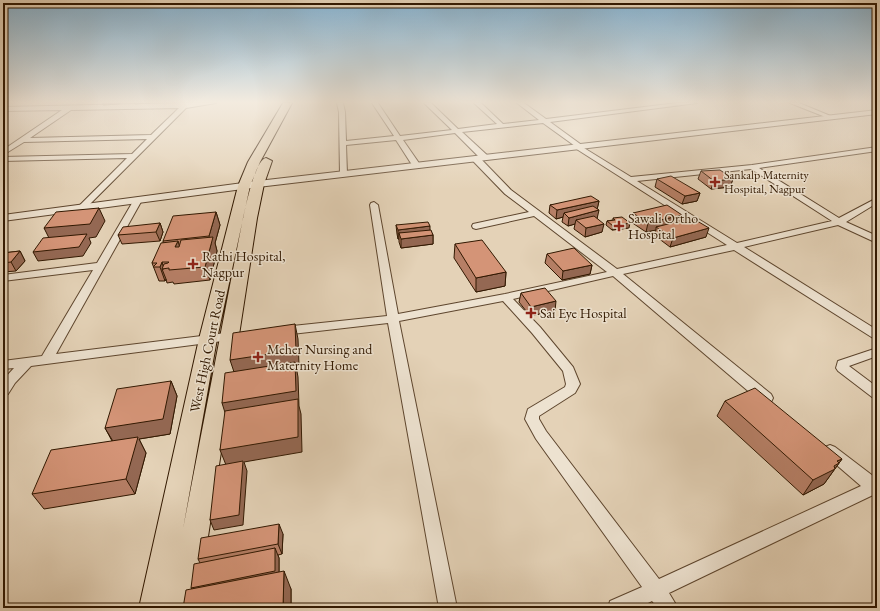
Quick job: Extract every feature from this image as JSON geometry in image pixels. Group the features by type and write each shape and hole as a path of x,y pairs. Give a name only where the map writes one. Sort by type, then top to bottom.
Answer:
{"main road":[{"name":"West High Court Road","path":"182,608 238,335 254,162 272,132"},
{"name":"West High Court Road","path":"154,608 208,339 251,185 266,162 283,132"}],"street":[{"path":"3,153 34,132"},
{"path":"81,208 158,132"},
{"path":"342,132 343,174"},
{"path":"395,132 417,166"},
{"path":"342,142 399,138 445,132"},
{"path":"457,132 508,192 615,273 778,408"},
{"path":"558,132 629,180 877,335"},
{"path":"3,218 251,185 709,132"},
{"path":"22,140 153,137"},
{"path":"629,180 752,167 877,149"},
{"path":"3,159 134,156"},
{"path":"752,167 838,222 877,240"},
{"path":"46,360 138,200"},
{"path":"269,332 393,319 505,297 806,231 838,222 875,204"},
{"path":"374,205 393,319 448,608"},
{"path":"476,226 536,213"},
{"path":"3,278 100,266"},
{"path":"505,297 536,330 569,370 573,384 570,390 565,394 533,413 532,419 541,435 669,608"},
{"path":"3,365 238,335"},
{"path":"877,352 842,364 842,368 877,394"},
{"path":"3,391 10,380 27,362"},
{"path":"617,608 876,488 820,443"}],"building":[{"path":"720,170 733,179 714,181 701,171"},
{"path":"671,176 700,193 685,196 657,179"},
{"path":"591,196 599,201 557,210 550,205"},
{"path":"667,205 682,215 648,223 633,213"},
{"path":"593,206 599,210 569,218 564,213"},
{"path":"99,208 90,224 44,228 56,212"},
{"path":"216,212 209,236 163,241 173,216"},
{"path":"594,216 604,224 586,228 576,220"},
{"path":"622,217 630,223 613,226 607,221 615,220 613,218"},
{"path":"692,218 709,228 673,238 656,227"},
{"path":"428,222 430,226 398,230 396,225"},
{"path":"160,223 156,232 118,235 123,227"},
{"path":"431,230 433,235 401,239 399,233"},
{"path":"87,234 79,247 33,252 43,238"},
{"path":"213,237 205,267 169,270 169,268 162,269 164,264 169,262 162,262 160,267 153,267 157,263 152,263 161,243 178,241 175,247 179,247 181,240"},
{"path":"482,240 506,272 476,278 455,244"},
{"path":"574,248 592,265 563,271 547,254"},
{"path":"20,251 11,262 3,263 3,253"},
{"path":"545,288 556,301 531,307 521,293"},
{"path":"295,324 296,350 230,360 233,333"},
{"path":"295,362 296,391 222,403 225,373"},
{"path":"171,381 163,419 105,428 117,389"},
{"path":"755,388 842,459 837,461 839,463 834,466 835,469 813,480 725,401"},
{"path":"298,399 298,437 220,450 225,411"},
{"path":"138,437 126,479 32,494 51,450"},
{"path":"243,461 239,515 210,520 216,466"},
{"path":"279,524 278,544 198,559 201,538"},
{"path":"275,548 275,571 191,588 194,564"},
{"path":"284,571 283,608 183,608 186,590"}],"place":[{"name":"Sankalp Maternity Hospital, Nagpur","path":"715,182"},
{"name":"Sawali Ortho Hospital","path":"619,226"},
{"name":"Rathi Hospital, Nagpur","path":"193,264"},
{"name":"Sai Eye Hospital","path":"531,313"},
{"name":"Meher Nursing and Maternity Home","path":"258,357"}]}
